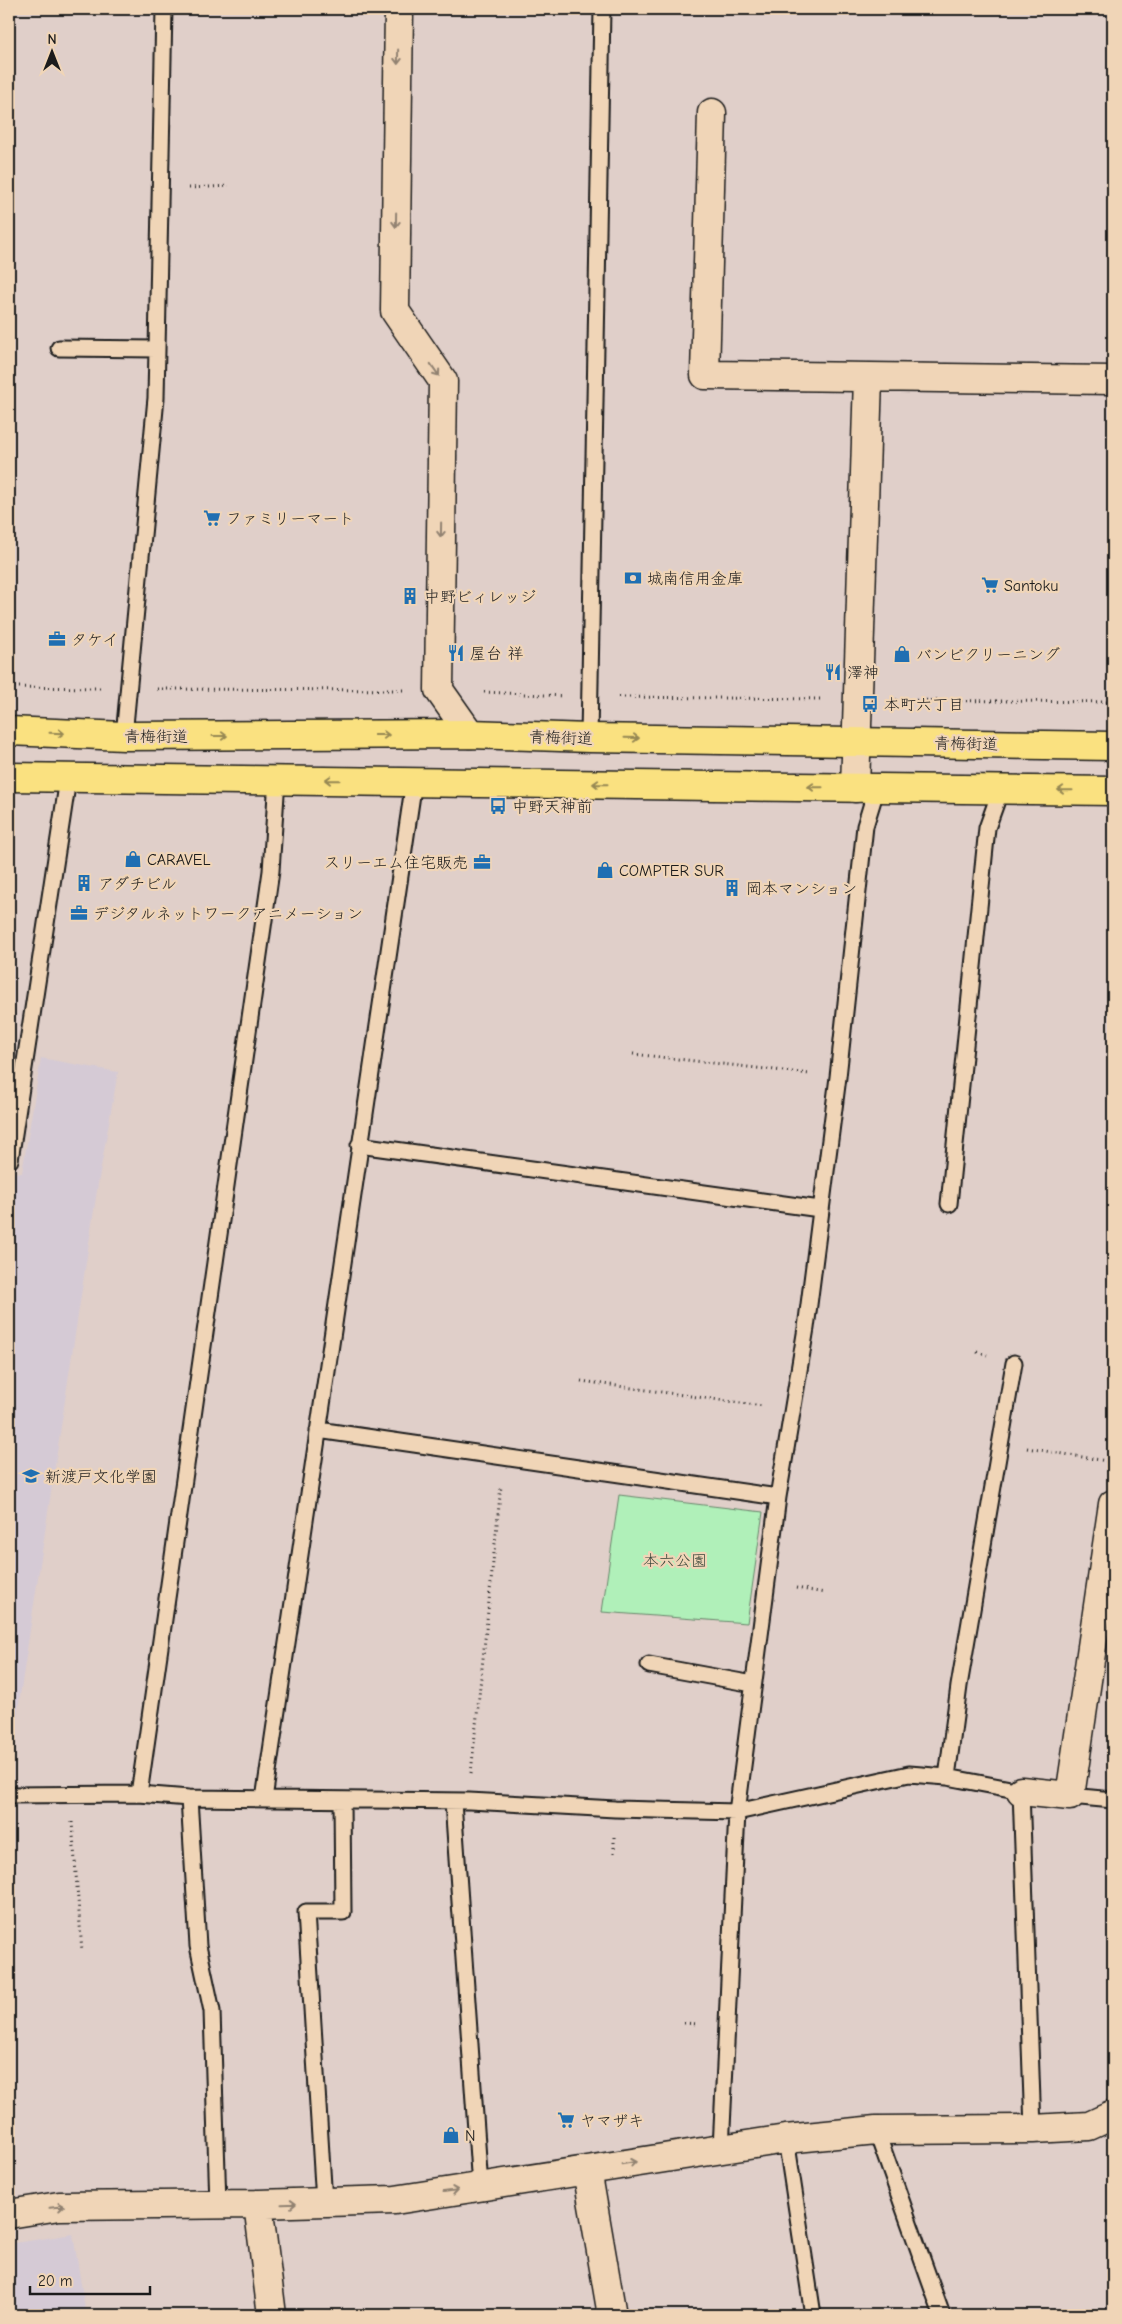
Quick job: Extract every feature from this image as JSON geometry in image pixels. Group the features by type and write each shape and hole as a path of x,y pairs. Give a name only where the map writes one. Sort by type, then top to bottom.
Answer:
{"main road":[{"name":"青梅街道","path":"9,731 124,736 470,734 589,738 1113,746"},
{"path":"9,777 1113,791"}],"street":[{"path":"399,9 395,311 443,381 439,690 470,734"},
{"path":"712,113 705,375 1113,380"},
{"path":"866,788 856,741 868,378"},
{"path":"1021,1791 1070,1796 1113,1504"},
{"path":"9,2214 59,2206 218,2205 395,2200 786,2139 876,2130 1033,2130 1089,2126 1113,2115"},
{"path":"587,2170 612,2315"},
{"path":"258,2204 272,2315"}],"lane":[{"path":"124,736 156,398 164,9"},
{"path":"589,738 602,9"},
{"path":"59,348 157,349"},
{"path":"10,1160 68,779"},
{"path":"139,1794 271,871 277,779"},
{"path":"264,1799 414,781"},
{"path":"721,2149 737,1812 778,1498 806,1328 838,1077 865,826 866,788"},
{"path":"949,1204 987,828 1001,789"},
{"path":"359,1145 820,1209"},
{"path":"947,1777 959,1686 1014,1363"},
{"path":"318,1430 778,1498"},
{"path":"649,1665 753,1684"},
{"path":"9,1795 139,1794 189,1798 461,1801 615,1810 737,1812 909,1774 947,1777 1021,1791 1033,2130"},
{"path":"1070,1796 1113,1800"},
{"path":"189,1798 198,1946 212,2011 218,2205"},
{"path":"324,2202 306,1912 344,1912 342,1800"},
{"path":"461,1801 480,2187"},
{"path":"876,2130 942,2315"},
{"path":"786,2139 813,2315"}],"path":[{"path":"160,188 229,186"},
{"path":"633,1054 838,1077"},
{"path":"581,1381 793,1410"},
{"path":"1000,1444 1113,1462"},
{"path":"461,1801 504,1457"},
{"path":"70,1795 82,1951"}],"shaded area":[{"name":"新渡戸文化学園","path":"41,1058 118,1072 98,1184 9,1768 9,1172 22,1173"},
{"path":"73,2234 86,2315 9,2315 9,2244"}],"green space":[{"name":"本六公園","path":"619,1495 763,1512 747,1623 602,1612"}],"place":[{"name":"ファミリーマート","path":"212,518"},
{"name":"城南信用金庫","path":"633,578"},
{"name":"Santoku","path":"990,585"},
{"name":"中野ビィレッジ","path":"410,596"},
{"name":"タケイ","path":"57,639"},
{"name":"屋台 祥","path":"456,653"},
{"name":"バンビクリーニング","path":"902,654"},
{"name":"澤神","path":"833,672"},
{"name":"本町六丁目","path":"870,704"},
{"name":"中野天神前","path":"498,806"},
{"name":"CARAVEL","path":"133,859"},
{"name":"スリーエム住宅販売","path":"482,862"},
{"name":"COMPTER SUR","path":"605,870"},
{"name":"アダチビル","path":"84,883"},
{"name":"岡本マンション","path":"732,888"},
{"name":"デジタルネットワークアニメーション","path":"79,913"},
{"name":"新渡戸文化学園","path":"31,1476"},
{"name":"ヤマザキ","path":"566,2120"},
{"name":"N","path":"451,2135"}]}
